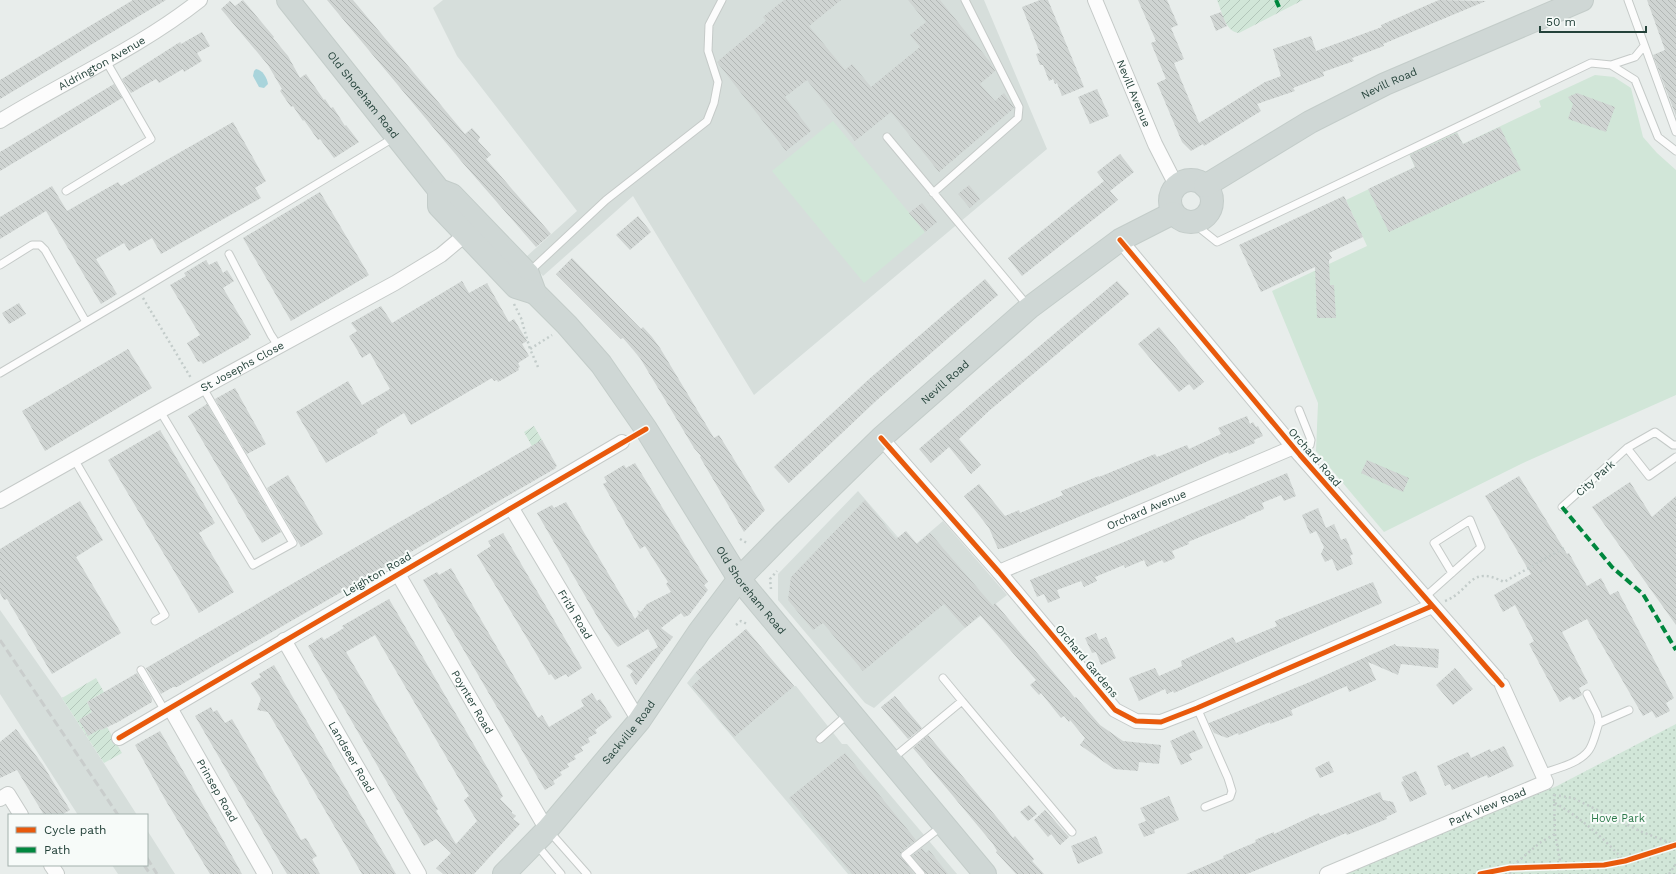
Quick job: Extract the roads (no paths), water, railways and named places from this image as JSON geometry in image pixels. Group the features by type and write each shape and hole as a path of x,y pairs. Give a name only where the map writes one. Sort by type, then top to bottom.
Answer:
{"main road":[{"name":"Old Shoreham Road","path":"288,0 362,91 439,190 439,206 472,229 516,287 531,283 601,364 646,429 739,579 944,824 982,873"},
{"name":"Nevill Road","path":"1205,186 1310,122 1385,84 1582,0"},
{"path":"1188,180 1200,182 1205,186 1210,193 1212,201 1210,210 1206,217 1198,222 1191,223 1184,222 1173,213 1169,199 1176,185 1188,180"},
{"name":"Nevill Road","path":"739,579 881,438 1029,308 1120,240 1173,213"},
{"name":"Sackville Road","path":"504,874 541,836 639,721 699,632 739,579"}],"street":[{"name":"Aldrington Avenue","path":"0,121 25,105 106,62 182,14 200,0"},
{"name":"Nevill Avenue","path":"1095,0 1155,144 1176,185"},
{"name":"St Josephs Close","path":"0,501 160,411 395,283 442,255 472,229"},
{"name":"Orchard Road","path":"1120,240 1297,451 1500,682 1545,777"},
{"name":"Orchard Gardens","path":"881,438 999,572 1115,710 1136,721 1161,722 1197,708 1428,601"},
{"name":"Leighton Road","path":"119,738 622,442"},
{"name":"Orchard Avenue","path":"999,572 1297,451"},
{"name":"Frith Road","path":"511,507 639,721"},
{"name":"Poynter Road","path":"398,574 541,836"},
{"name":"Landseer Road","path":"284,640 419,874"},
{"name":"Prinsep Road","path":"167,709 265,874"},
{"name":"Park View Road","path":"1327,874 1545,777"},
{"path":"0,799 8,794 20,814"}],"lane":[{"path":"531,283 606,200 707,121 714,103 718,82 708,50 708,25 722,0"},
{"path":"933,193 1018,118 1019,107 965,0"},
{"path":"1628,0 1676,132"},
{"path":"1198,222 1202,230 1217,242 1591,63 1611,65 1635,57 1644,46"},
{"path":"66,191 151,139 106,62"},
{"path":"1611,65 1635,80 1658,138 1676,151"},
{"path":"0,372 139,291 396,136"},
{"path":"887,137 1029,308"},
{"path":"0,265 32,245 40,245 45,250 86,322"},
{"path":"229,254 271,335 279,347"},
{"path":"160,411 253,565 293,543 200,389"},
{"path":"1297,451 1310,445 1311,440 1299,410"},
{"name":"City Park","path":"1562,507 1627,448 1654,432 1673,445 1676,445"},
{"path":"1627,448 1649,476 1676,457"},
{"path":"74,459 165,615 155,621"},
{"path":"1428,601 1452,573 1481,546 1470,520 1434,543 1452,573"},
{"name":"Prinsep Road","path":"141,670 167,709"},
{"path":"943,678 1072,832"},
{"path":"1545,777 1589,751 1599,723 1597,714 1587,694"},
{"path":"890,761 962,701"},
{"path":"1197,708 1223,766 1232,791 1230,797 1205,807"},
{"path":"1599,723 1629,710"},
{"path":"820,739 850,713"},
{"path":"920,874 905,855 944,824"},
{"path":"541,836 561,874"},
{"path":"541,836 587,874"}],"water":[{"path":"256,69 263,73 267,79 268,84 264,88 259,87 253,76"}],"railway":[{"path":"0,640 117,814"},
{"path":"148,860 157,874"},
{"path":"145,866 150,874"}],"park label":[{"name":"Hove Park","path":"1618,818"}]}
